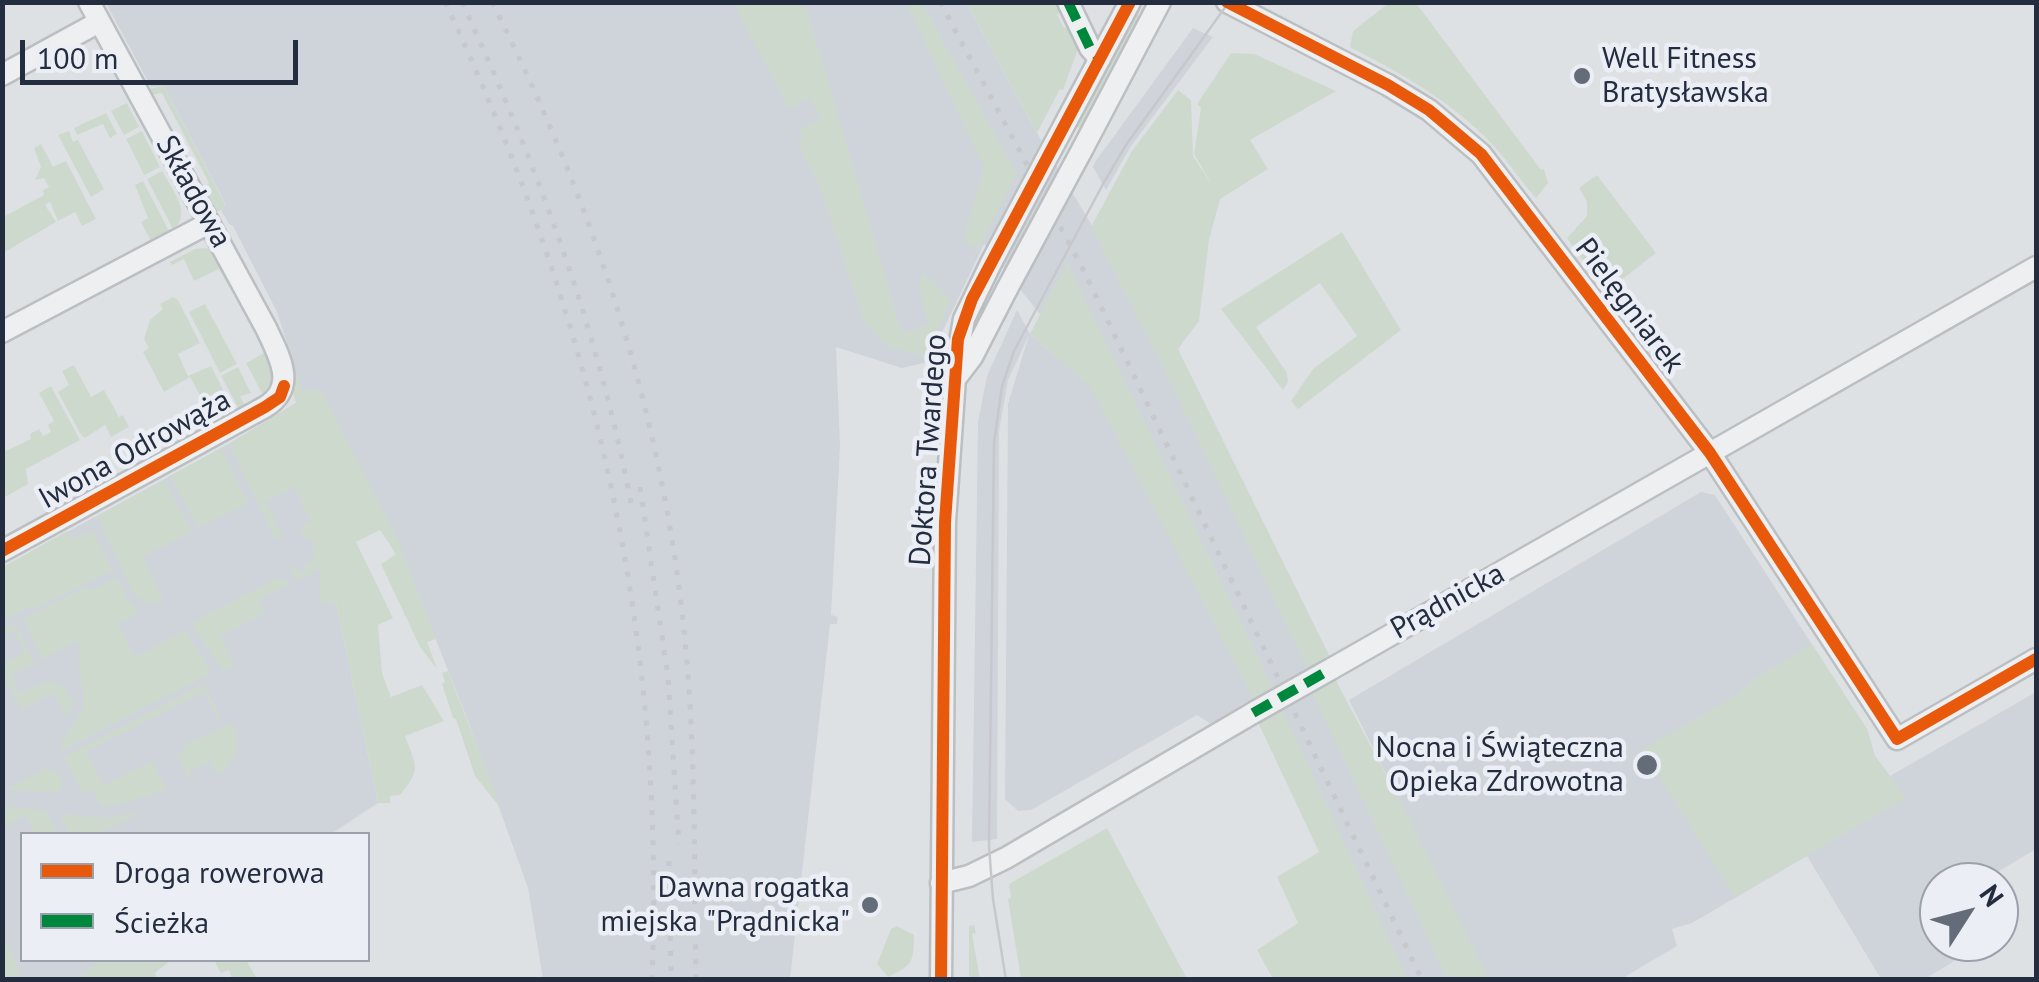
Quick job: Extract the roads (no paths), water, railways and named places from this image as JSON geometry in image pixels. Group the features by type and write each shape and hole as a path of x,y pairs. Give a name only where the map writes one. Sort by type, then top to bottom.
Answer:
{"street":[{"name":"Składowa","path":"89,2 273,344 284,386"},
{"name":"Doktora Twardego","path":"942,883 945,522 955,380 964,319 1130,2"},
{"path":"1156,9 1177,2"},
{"name":"Pielęgniarek","path":"1227,2 1388,85 1429,110 1467,141 1502,180 1710,453 1896,739 2036,659"},
{"path":"1069,4 1090,48 1100,59"},
{"name":"Doktora Twardego","path":"955,380 972,357 1156,9"},
{"path":"2,75 100,22"},
{"path":"2,332 209,223"},
{"name":"Prądnicka","path":"942,883 1006,858 1253,713 2036,268"},
{"name":"Iwona Odrowąża","path":"2,550 265,408 280,397 284,386"},
{"path":"941,980 942,883"}],"tram line":[{"path":"1006,980 989,846 994,443 1002,386 1014,351 1126,145 1229,2"}],"railway":[{"path":"445,2 497,120 542,239 579,358 609,478 632,600 646,724 653,850 652,980"},
{"path":"462,2 516,125 563,250 602,377 632,508"},
{"path":"492,2 528,77 591,230 640,386 658,466 673,547 688,674 696,980"},
{"path":"940,2 1085,273 1422,980"},
{"path":"640,487 668,677 679,845"},
{"path":"669,861 671,980"}],"place":[{"name":"Well Fitness Bratysławska","path":"1582,76"},
{"name":"Nocna i Świąteczna Opieka Zdrowotna","path":"1647,765"},
{"name":"Dawna rogatka miejska \"Prądnicka\"","path":"870,905"}]}
